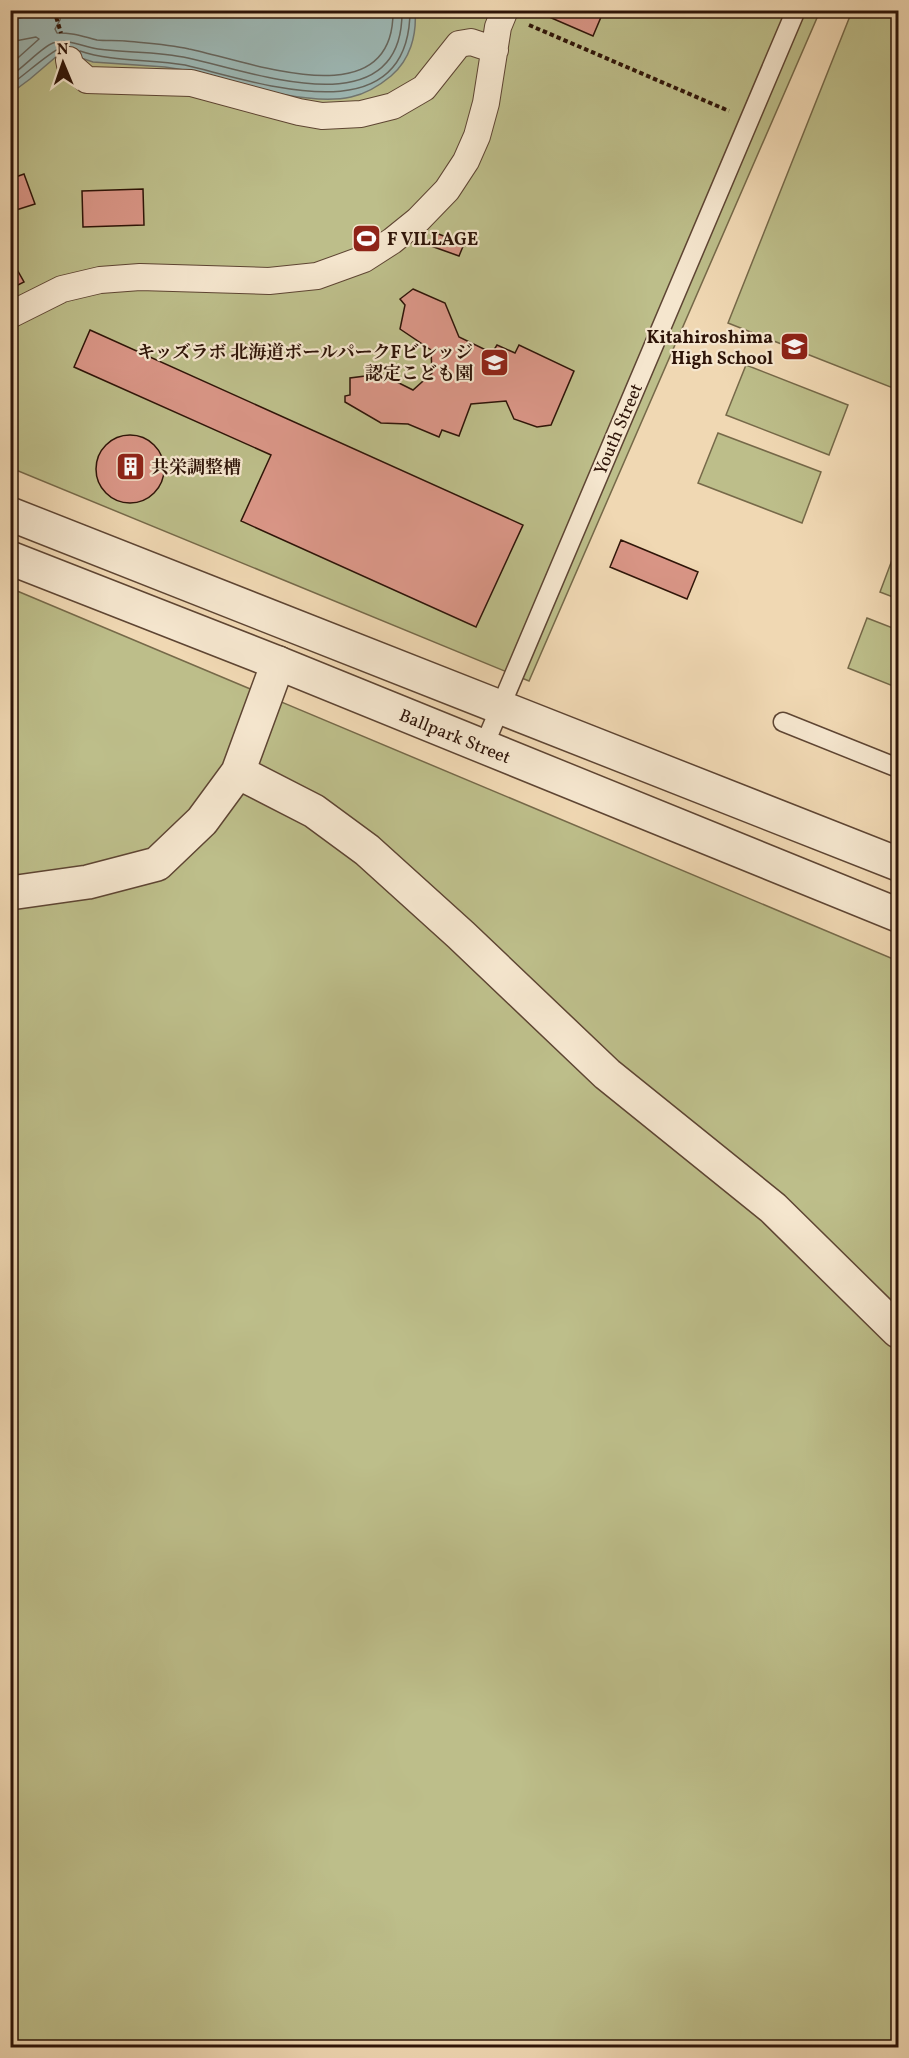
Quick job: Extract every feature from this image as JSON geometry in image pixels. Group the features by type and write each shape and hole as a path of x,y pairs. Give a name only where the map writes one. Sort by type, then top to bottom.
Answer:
{"street":[{"path":"10,315 62,289 100,280 140,277 269,281 318,276 364,259 392,241 418,220 447,190 466,161 477,136 486,103 498,27 504,12"},
{"path":"69,60 70,65 87,80 191,82 299,112 322,116 361,114 393,106 424,88 459,44 471,42 495,50"},
{"path":"10,514 898,864"},
{"name":"Ballpark Street","path":"10,558 278,663 898,915"},
{"path":"10,893 88,882 157,864 202,821 238,772 278,663"},
{"path":"238,772 314,811 367,850 461,935 607,1074 773,1209 898,1331"}],"lane":[{"name":"Youth Street","path":"483,748 795,10"},
{"path":"783,722 898,768"}],"path":[{"path":"504,12 736,114"}],"green space":[{"name":"F VILLAGE","path":"10,11 820,11 529,681 11,468"},
{"path":"852,11 898,11 898,390 728,323"},
{"path":"746,365 848,405 829,455 726,415"},
{"path":"718,433 821,472 802,523 698,483"},
{"path":"898,544 898,599 880,592"},
{"path":"10,588 898,961 898,2047 11,2047"},
{"path":"867,618 898,630 898,688 848,668"}],"water":[{"path":"54,10 415,11 415,29 411,46 398,70 377,86 351,97 312,99 290,96 184,70 93,62 75,56 57,56 11,93 11,20"}],"building":[{"path":"533,10 604,10 593,36"},
{"path":"24,174 35,204 10,212 10,179"},
{"path":"143,189 144,225 83,227 82,191"},
{"path":"436,233 464,244 459,256 431,246"},
{"path":"10,257 24,282 10,289"},
{"name":"キッズラボ 北海道ボールパークFビレッジ 認定こども園","path":"413,289 445,303 459,337 492,353 497,345 515,353 519,345 574,371 551,425 537,427 514,419 506,401 471,404 459,436 442,430 439,437 408,424 381,423 345,402 345,396 350,395 350,378 381,374 413,390 432,373 431,350 400,329 405,305 400,299"},
{"path":"90,330 523,525 476,627 241,521 271,455 74,367"},
{"name":"共栄調整槽","path":"123,435 137,435 149,440 159,450 164,469 159,488 149,498 137,503 123,503 111,498 101,488 96,476 96,462 101,450 111,440"},
{"path":"621,540 698,572 687,599 610,567"}],"place":[{"name":"F VILLAGE","path":"366,239"},
{"name":"Kitahiroshima High School","path":"794,347"},
{"name":"キッズラボ 北海道ボールパークFビレッジ 認定こども園","path":"494,362"},
{"name":"共栄調整槽","path":"130,467"}]}
